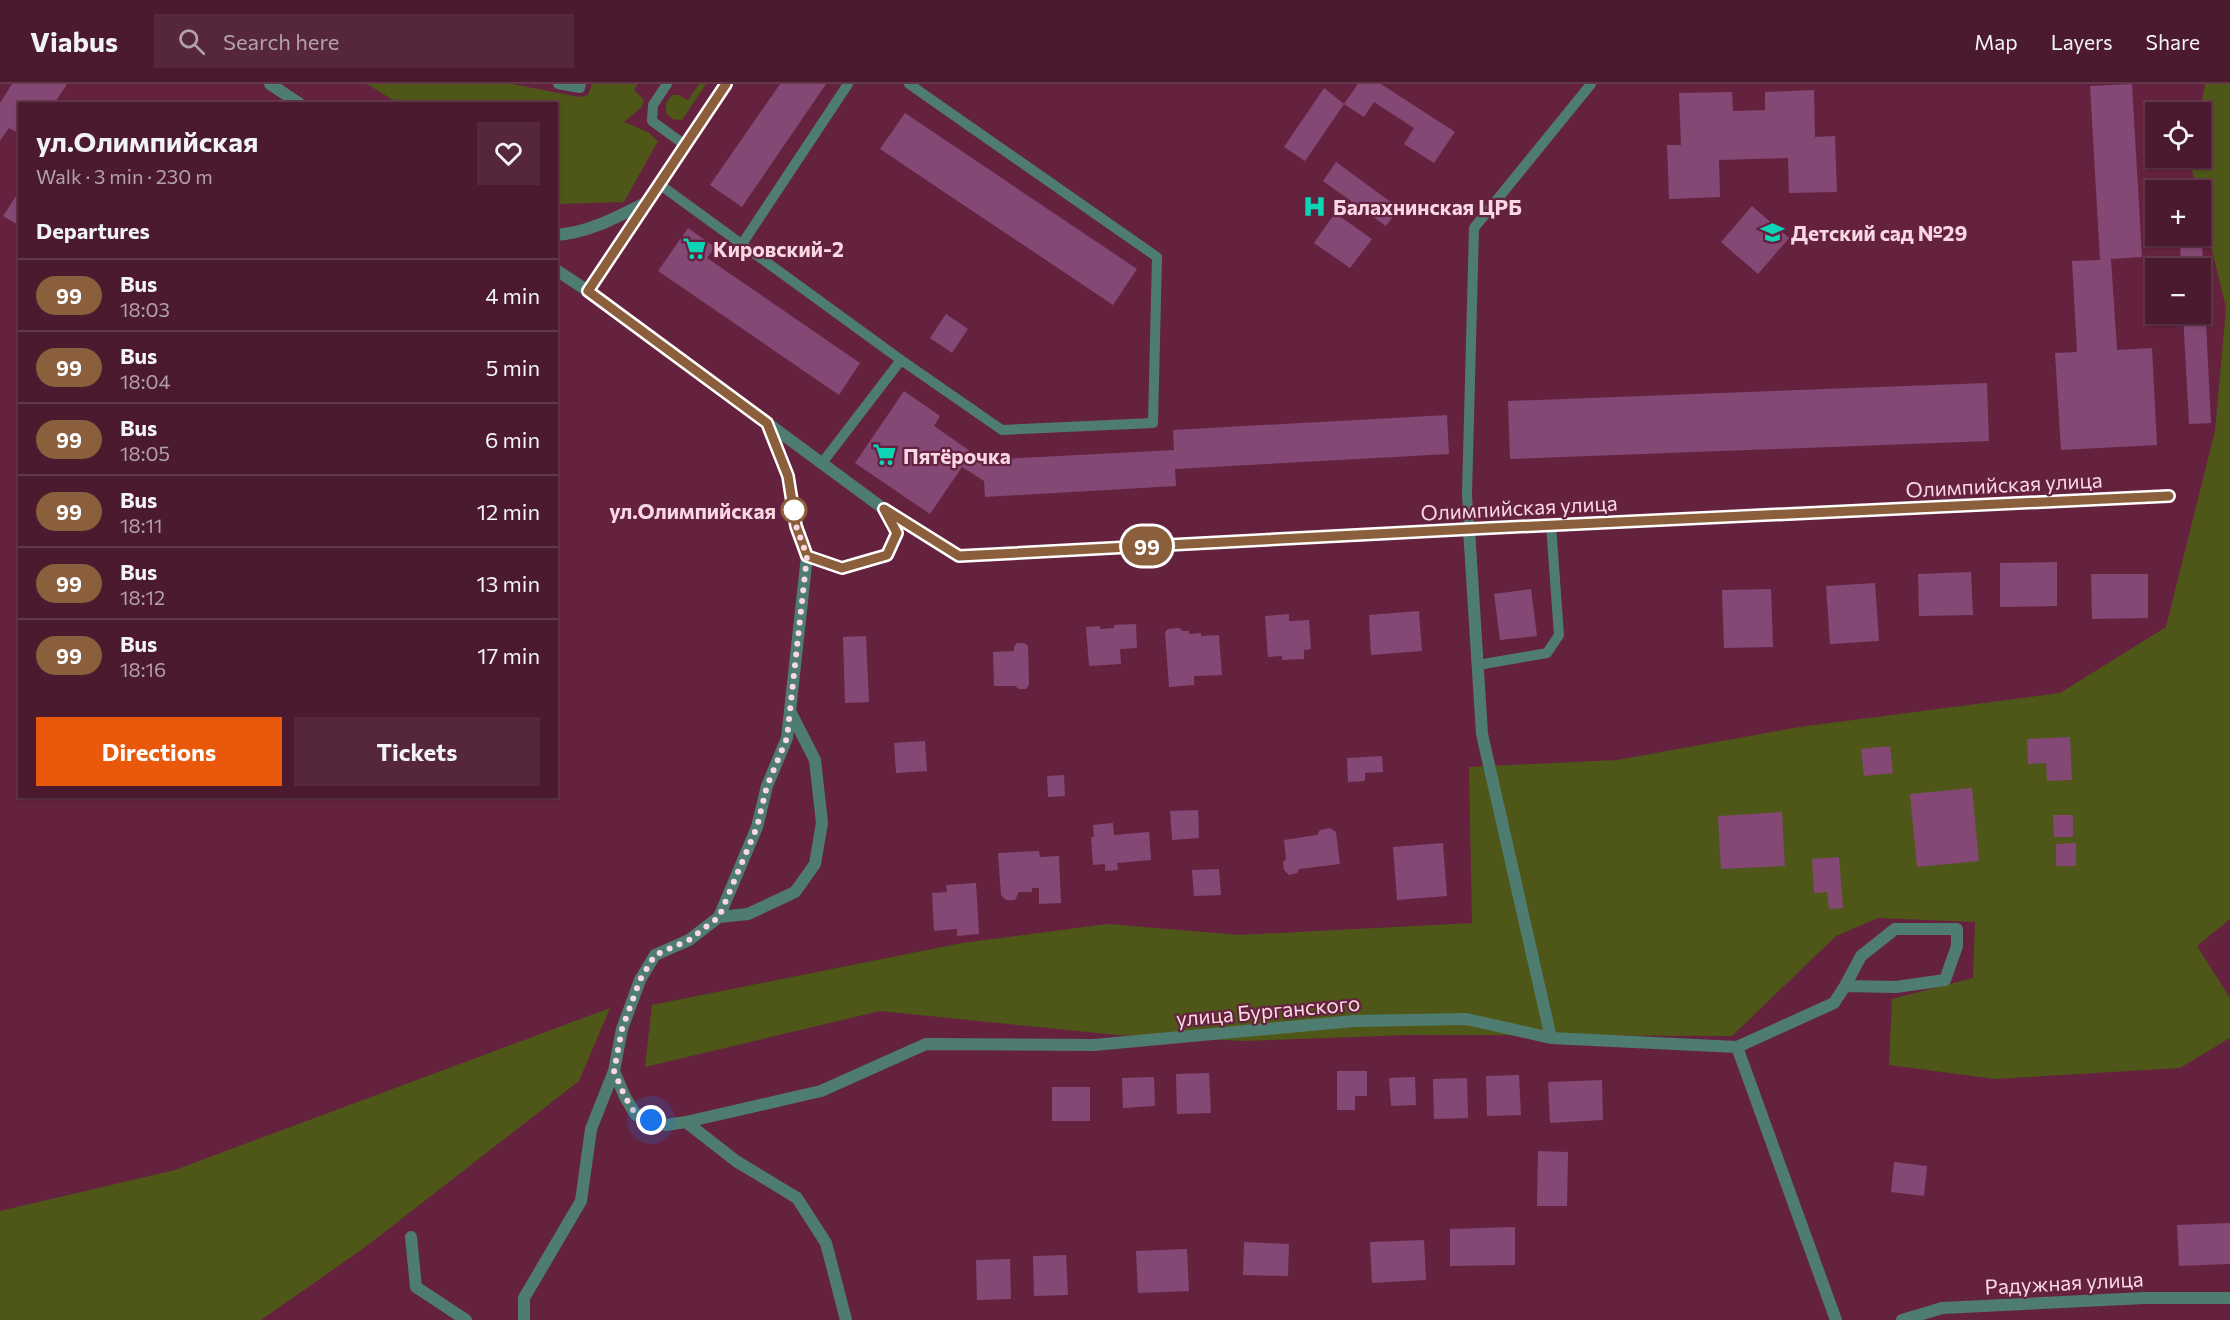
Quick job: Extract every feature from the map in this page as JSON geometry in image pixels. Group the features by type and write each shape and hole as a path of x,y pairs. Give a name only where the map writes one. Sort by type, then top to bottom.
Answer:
{"street":[{"path":"270,84 297,102"},
{"path":"588,291 726,84"},
{"path":"558,235 602,224 648,201"},
{"name":"Олимпийская улица","path":"558,271 884,509 959,556 2169,496"},
{"path":"524,1320 524,1298 581,1200 591,1129 614,1071 622,1029 640,980 655,955 689,940 719,917 757,827 767,786 787,738 807,556 796,526 788,476 767,423"},
{"name":"Олимпийская улица","path":"807,556 842,568 887,555 897,533 884,509"},
{"path":"1469,529 1482,734 1551,1038"},
{"path":"719,917 748,914 795,892 814,864 822,823 814,760 790,710"},
{"name":"улица Бурганского","path":"614,1071 636,1115 666,1125 821,1091 926,1044 1094,1045 1354,1021 1466,1019 1551,1038 1737,1047 1834,1003 1861,956 1895,929 1957,929 1958,946 1945,980 1896,987 1845,986"},
{"path":"1737,1047 1836,1320"},
{"path":"686,1122 736,1161 796,1198 826,1243 846,1320"},
{"path":"411,1237 416,1287 466,1320"},
{"name":"Радужная улица","path":"1902,1320 1942,1308 2144,1298 2230,1298"}],"lane":[{"path":"558,84 580,88 581,84"},
{"path":"667,84 653,105 652,121 686,145"},
{"path":"742,244 848,84"},
{"path":"659,184 901,360 1002,430 1153,423 1157,257 909,84"},
{"path":"1469,529 1467,494 1474,228 1591,84"},
{"path":"822,463 901,360"},
{"path":"1478,665 1547,653 1558,635 1551,525"}],"green space":[{"path":"367,84 512,84 579,97 588,95 592,84 638,84 634,90 644,100 642,107 624,122 648,132 658,141 624,202 558,204 558,102 396,102"},
{"path":"699,84 706,84 682,120 672,119 666,113 666,103 672,95 679,95 688,100"},
{"path":"2205,84 2230,84 2230,919 2197,946 2230,998 2230,1038 2180,1068 1995,1079 1889,1065 1892,999 1973,978 1975,922 1878,918 1836,936 1732,1036 1409,1035 1246,1041 1117,1035 880,1011 645,1067 652,1005 962,943 1107,924 1240,935 1472,923 1469,767 1617,760 1799,727 2060,693 2166,627 2215,431 2226,308 2211,246 2211,180 2194,180 2192,168 2211,168 2211,102 2202,102"},
{"path":"610,1008 579,1081 364,1248 261,1320 0,1320 0,1211 175,1170"}],"building":[{"path":"12,84 67,84 55,102 18,102 18,133 9,128 0,141 0,103"},
{"path":"780,84 826,84 742,207 710,185"},
{"path":"1358,84 1381,84 1455,132 1434,163 1404,144 1414,128 1374,102 1364,117 1344,104"},
{"path":"2132,84 2142,257 2111,259 2117,350 2152,348 2157,445 2061,450 2055,353 2077,352 2072,261 2100,260 2090,86"},
{"path":"1324,88 1344,104 1305,161 1284,147"},
{"path":"1814,90 1815,137 1835,136 1837,192 1789,193 1788,158 1719,160 1720,197 1669,199 1667,145 1681,145 1679,93 1732,92 1733,111 1765,110 1765,92"},
{"path":"905,113 1137,269 1113,305 880,149"},
{"path":"1336,162 1399,208 1386,226 1323,181"},
{"path":"18,193 18,225 3,216"},
{"path":"1752,206 1789,238 1758,274 1721,242"},
{"path":"1335,213 1372,239 1350,268 1314,243"},
{"path":"688,228 715,247 707,258 860,363 839,395 658,271"},
{"path":"2180,246 2202,246 2203,258 2181,258"},
{"path":"946,314 968,329 952,353 930,338"},
{"path":"2184,324 2206,324 2211,423 2189,424"},
{"path":"1987,383 1989,441 1510,459 1508,401"},
{"path":"904,391 940,416 934,426 983,460 1174,450 1173,430 1447,415 1449,454 1175,469 1176,486 985,497 984,481 962,467 930,514 855,463"},
{"path":"2057,562 2057,606 2000,607 2000,563"},
{"path":"1971,572 1973,615 1919,616 1918,574"},
{"path":"2091,574 2148,574 2148,618 2092,619"},
{"path":"1875,583 1879,641 1830,644 1826,586"},
{"path":"1531,589 1537,636 1500,640 1494,594"},
{"path":"1771,589 1773,647 1724,648 1722,590"},
{"path":"1419,611 1422,651 1371,655 1369,615"},
{"path":"1289,614 1289,621 1309,620 1311,649 1304,650 1304,659 1282,660 1282,656 1268,657 1265,616"},
{"path":"1136,624 1137,648 1120,649 1121,664 1089,666 1086,627 1100,626 1100,629 1114,628 1114,625"},
{"path":"1179,628 1189,631 1189,634 1219,635 1222,675 1194,676 1194,685 1169,687 1165,632 1168,629"},
{"path":"866,636 869,702 845,703 843,637"},
{"path":"1017,643 1024,643 1028,646 1029,685 1026,689 1019,689 1015,686 994,686 993,652 1014,651"},
{"path":"2070,737 2072,780 2047,781 2046,763 2028,764 2027,739"},
{"path":"925,741 927,771 896,773 894,743"},
{"path":"1890,746 1893,773 1864,776 1861,749"},
{"path":"1382,756 1383,772 1365,773 1365,781 1348,782 1347,758"},
{"path":"1064,775 1065,796 1048,797 1047,776"},
{"path":"1972,788 1979,861 1917,867 1910,794"},
{"path":"1198,810 1199,838 1172,840 1170,811"},
{"path":"1782,812 1785,866 1721,869 1718,816"},
{"path":"2053,815 2073,815 2073,837 2054,837"},
{"path":"1113,823 1114,835 1149,832 1151,860 1117,863 1118,870 1105,871 1105,864 1093,865 1091,837 1094,837 1093,825"},
{"path":"1330,828 1336,832 1340,864 1299,869 1297,873 1289,875 1284,870 1283,862 1286,859 1284,840 1317,835 1320,830"},
{"path":"1443,843 1447,896 1397,900 1393,847"},
{"path":"2076,843 2076,866 2056,866 2056,844"},
{"path":"1039,851 1040,857 1059,856 1061,903 1039,904 1039,888 1032,888 1032,892 1019,892 1015,900 1006,900 1001,895 998,853"},
{"path":"1839,857 1843,908 1829,909 1827,892 1814,893 1812,859"},
{"path":"1219,869 1221,895 1194,896 1192,870"},
{"path":"976,883 979,934 957,936 957,929 934,931 932,893 947,892 946,885"},
{"path":"1337,1071 1367,1071 1367,1096 1355,1096 1355,1110 1337,1110"},
{"path":"1209,1073 1211,1113 1177,1114 1176,1074"},
{"path":"1519,1075 1521,1115 1487,1116 1486,1076"},
{"path":"1154,1077 1155,1106 1123,1108 1122,1078"},
{"path":"1415,1077 1416,1105 1391,1106 1389,1078"},
{"path":"1467,1078 1468,1118 1434,1119 1433,1079"},
{"path":"1602,1080 1603,1120 1550,1123 1548,1082"},
{"path":"1052,1087 1090,1087 1090,1121 1052,1121"},
{"path":"1538,1151 1568,1152 1567,1206 1537,1206"},
{"path":"1894,1162 1927,1166 1924,1196 1891,1192"},
{"path":"2230,1223 2230,1264 2179,1266 2177,1225"},
{"path":"1515,1227 1515,1265 1450,1266 1450,1229"},
{"path":"1424,1240 1426,1280 1372,1283 1370,1242"},
{"path":"1244,1242 1289,1244 1288,1276 1243,1275"},
{"path":"1187,1249 1189,1291 1138,1293 1136,1251"},
{"path":"1066,1255 1068,1295 1034,1296 1033,1256"},
{"path":"1010,1259 1011,1299 977,1300 976,1260"}],"bus line":[{"name":"99","path":"726,84 588,291 767,423 788,476 796,526 807,556 842,568 887,555 897,533 884,509 959,556 2169,496"}],"place":[{"name":"Балахнинская ЦРБ","path":"1315,206"},
{"name":"Детский сад №29","path":"1773,232"},
{"name":"Кировский-2","path":"695,248"},
{"name":"Пятёрочка","path":"885,455"},
{"name":"ул.Олимпийская","path":"794,510"}],"route":[{"path":"651,1120 636,1115 614,1071 622,1029 640,980 655,955 689,940 719,917 757,827 767,786 787,738 807,556 796,526 794,510"}]}
